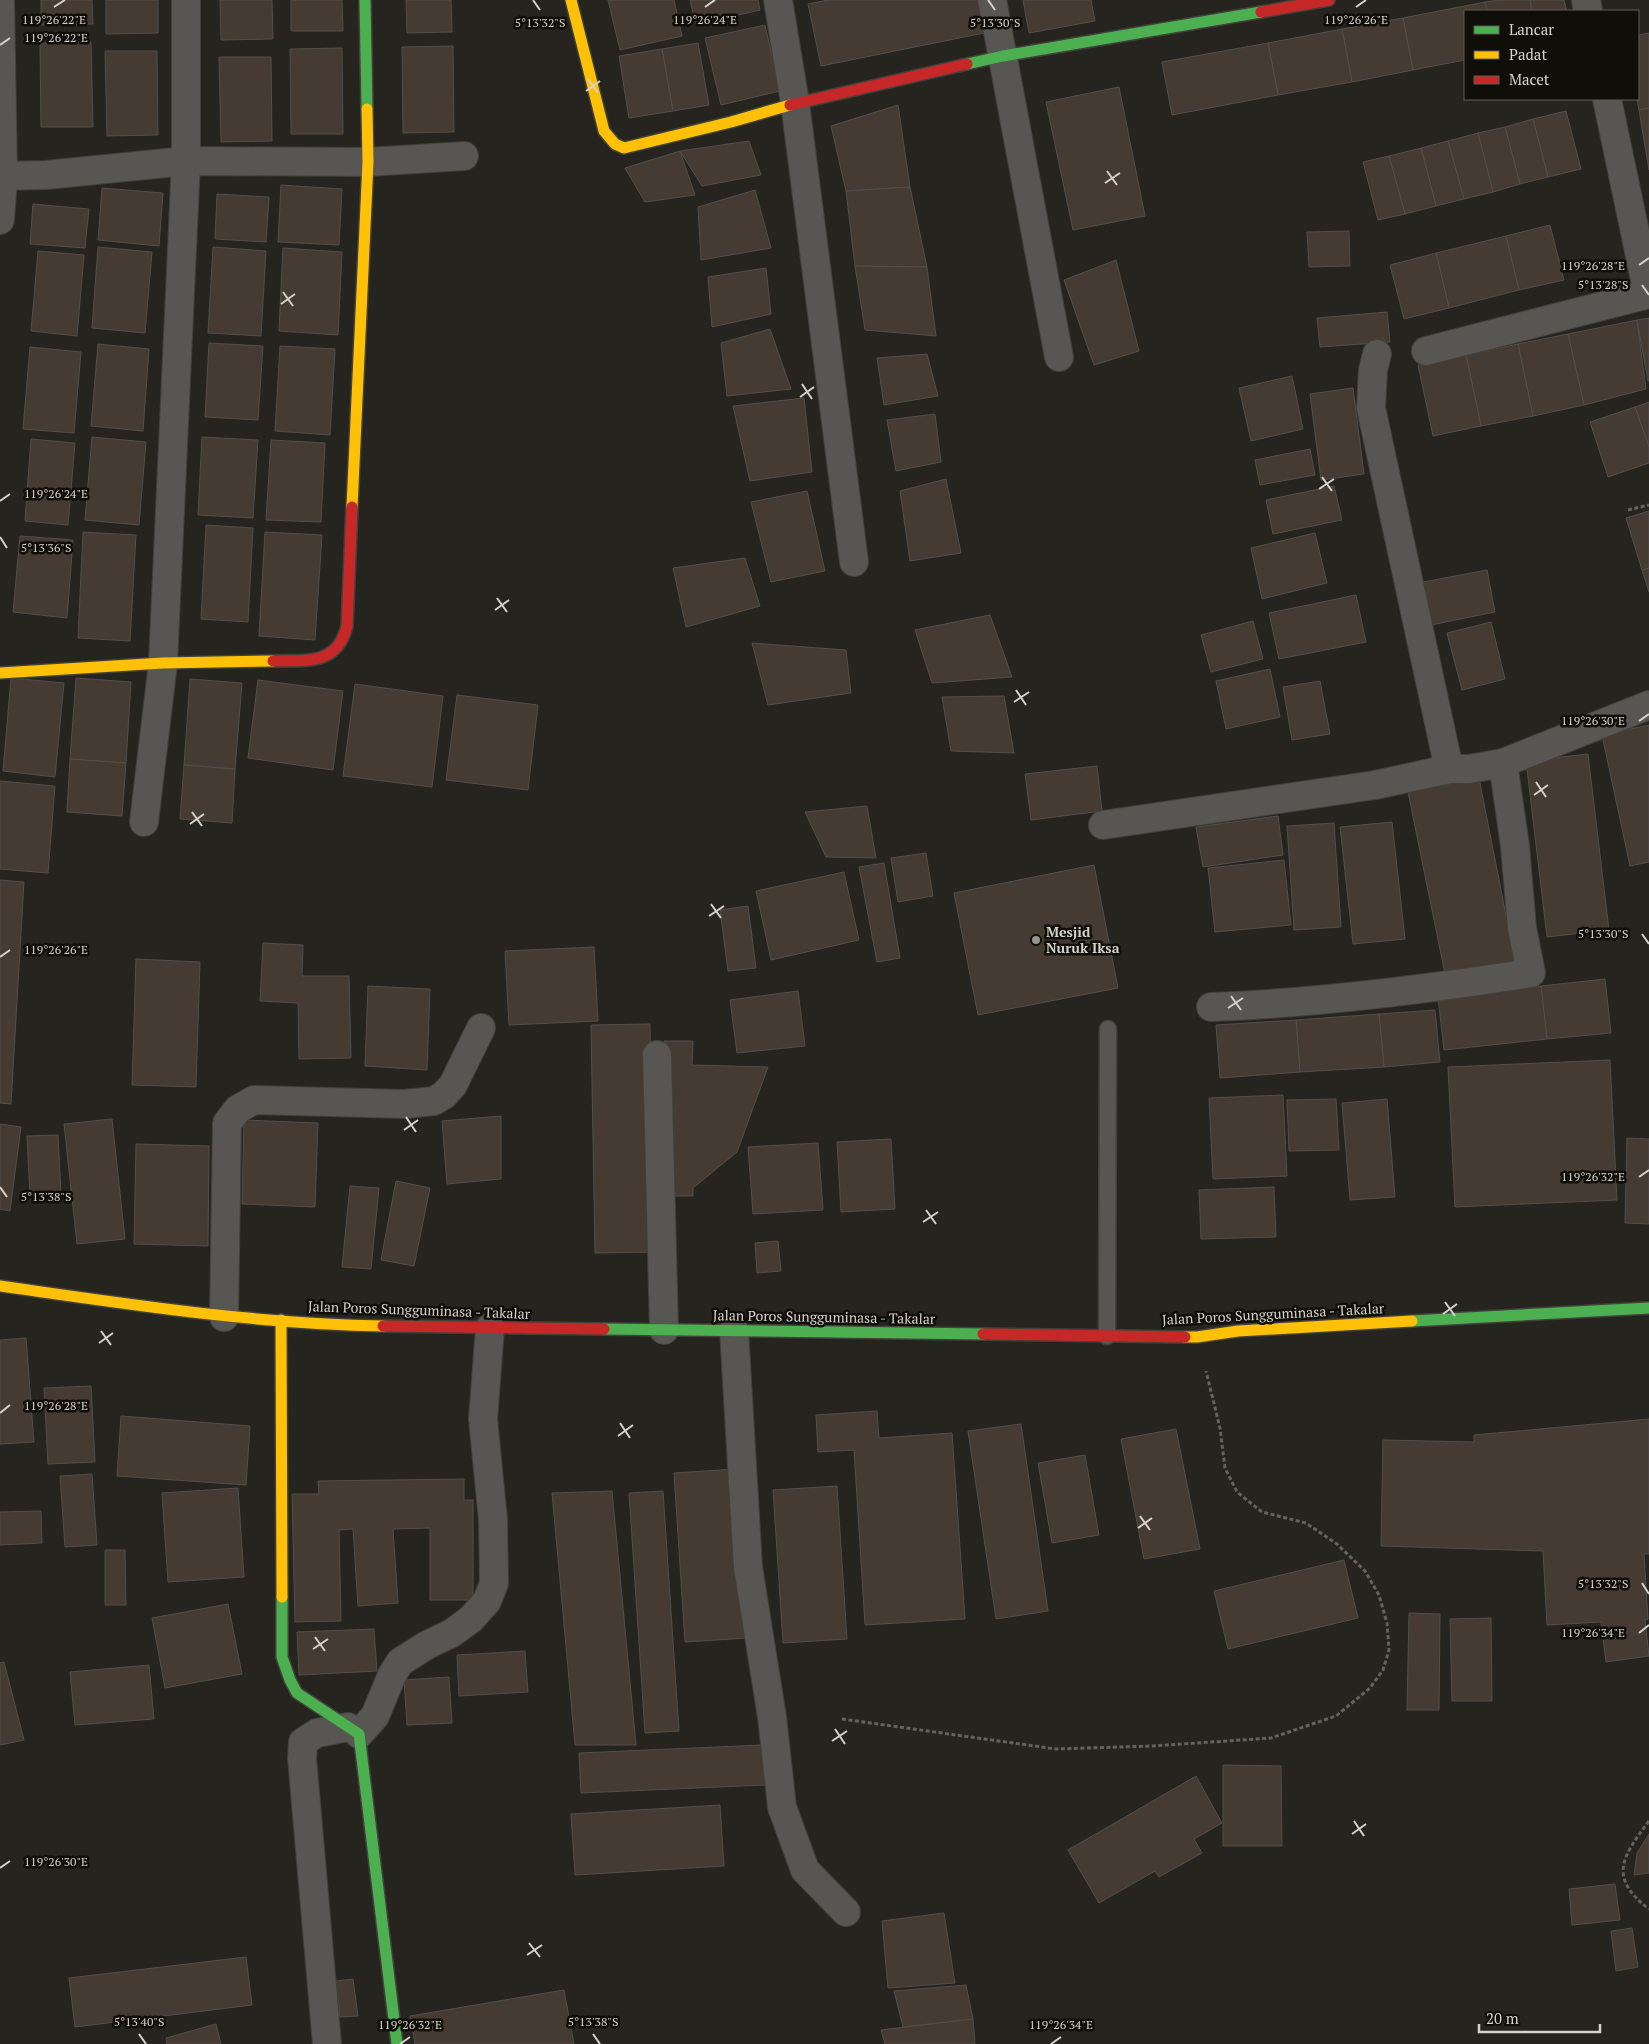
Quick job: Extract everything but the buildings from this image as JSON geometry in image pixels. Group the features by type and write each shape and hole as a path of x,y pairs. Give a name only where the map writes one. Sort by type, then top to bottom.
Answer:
{"main road":[{"path":"0,673 163,663 315,660 329,656 344,640 347,626 368,162 365,0"},
{"path":"571,0 604,131 615,144 624,148 731,122 795,103 1223,9 1329,0"},
{"name":"Jalan Poros Sungguminasa - Takalar","path":"0,1286 224,1317 281,1320 325,1325 490,1328 1197,1337 1238,1331 1649,1308"},
{"path":"281,1320 282,1657 297,1693 354,1731 397,2044"}],"street":[{"path":"0,0 2,176 0,220"},
{"path":"144,822 163,663 186,161 186,0"},
{"path":"778,0 795,103 854,562"},
{"path":"992,0 1059,357"},
{"path":"1426,350 1649,294 1607,100"},
{"path":"2,176 46,175 186,161 368,162 464,156"},
{"path":"1377,354 1371,408 1449,769"},
{"path":"1103,825 1375,785 1449,769 1469,769 1503,763 1649,705"},
{"path":"1211,1007 1282,1004 1425,990 1531,973 1522,928 1515,846 1503,763"},
{"path":"224,1317 227,1123 238,1108 254,1100 404,1104 434,1101 444,1095 453,1085 481,1028"},
{"path":"658,1055 664,1330"},
{"path":"327,2044 302,1758 303,1742 317,1733 354,1731 375,1716 392,1675 400,1662 452,1633 471,1619 487,1602 494,1584 493,1520 483,1419 490,1328"},
{"path":"734,1330 748,1567 772,1717 782,1807 805,1870 846,1912"}],"lane":[{"path":"1107,1336 1108,1029"}],"path":[{"path":"1628,510 1649,505"},
{"path":"842,1719 1056,1749 1152,1746 1271,1738 1336,1716 1370,1688 1384,1670 1389,1650 1387,1622 1379,1595 1364,1571 1337,1544 1306,1523 1262,1512 1237,1492 1225,1468 1220,1428 1197,1337"},
{"path":"1649,1821 1624,1857 1622,1872 1634,1898 1649,1909"}],"traffic: fast":[{"path":"365,0 367,109"},
{"path":"967,64 1003,56 1261,12"},
{"path":"1412,1321 1649,1308"},
{"path":"604,1329 983,1334"},
{"path":"282,1597 282,1657 297,1693 359,1734 397,2044"}],"traffic: slow":[{"path":"571,0 604,131 615,144 624,148 731,122 790,105"},
{"path":"352,507 368,162 367,109"},
{"path":"0,673 163,663 273,661"},
{"path":"0,1286 191,1312 287,1321 383,1326"},
{"path":"281,1320 282,1597"},
{"path":"1185,1337 1238,1331 1412,1321"}],"traffic: jam":[{"path":"1261,12 1329,0"},
{"path":"790,105 967,64"},
{"path":"273,661 297,661 319,658 336,648 342,639 347,626 352,507"},
{"path":"383,1326 604,1329"},
{"path":"983,1334 1185,1337"}],"place":[{"name":"Mesjid Nuruk Iksa","path":"1036,940"}]}
